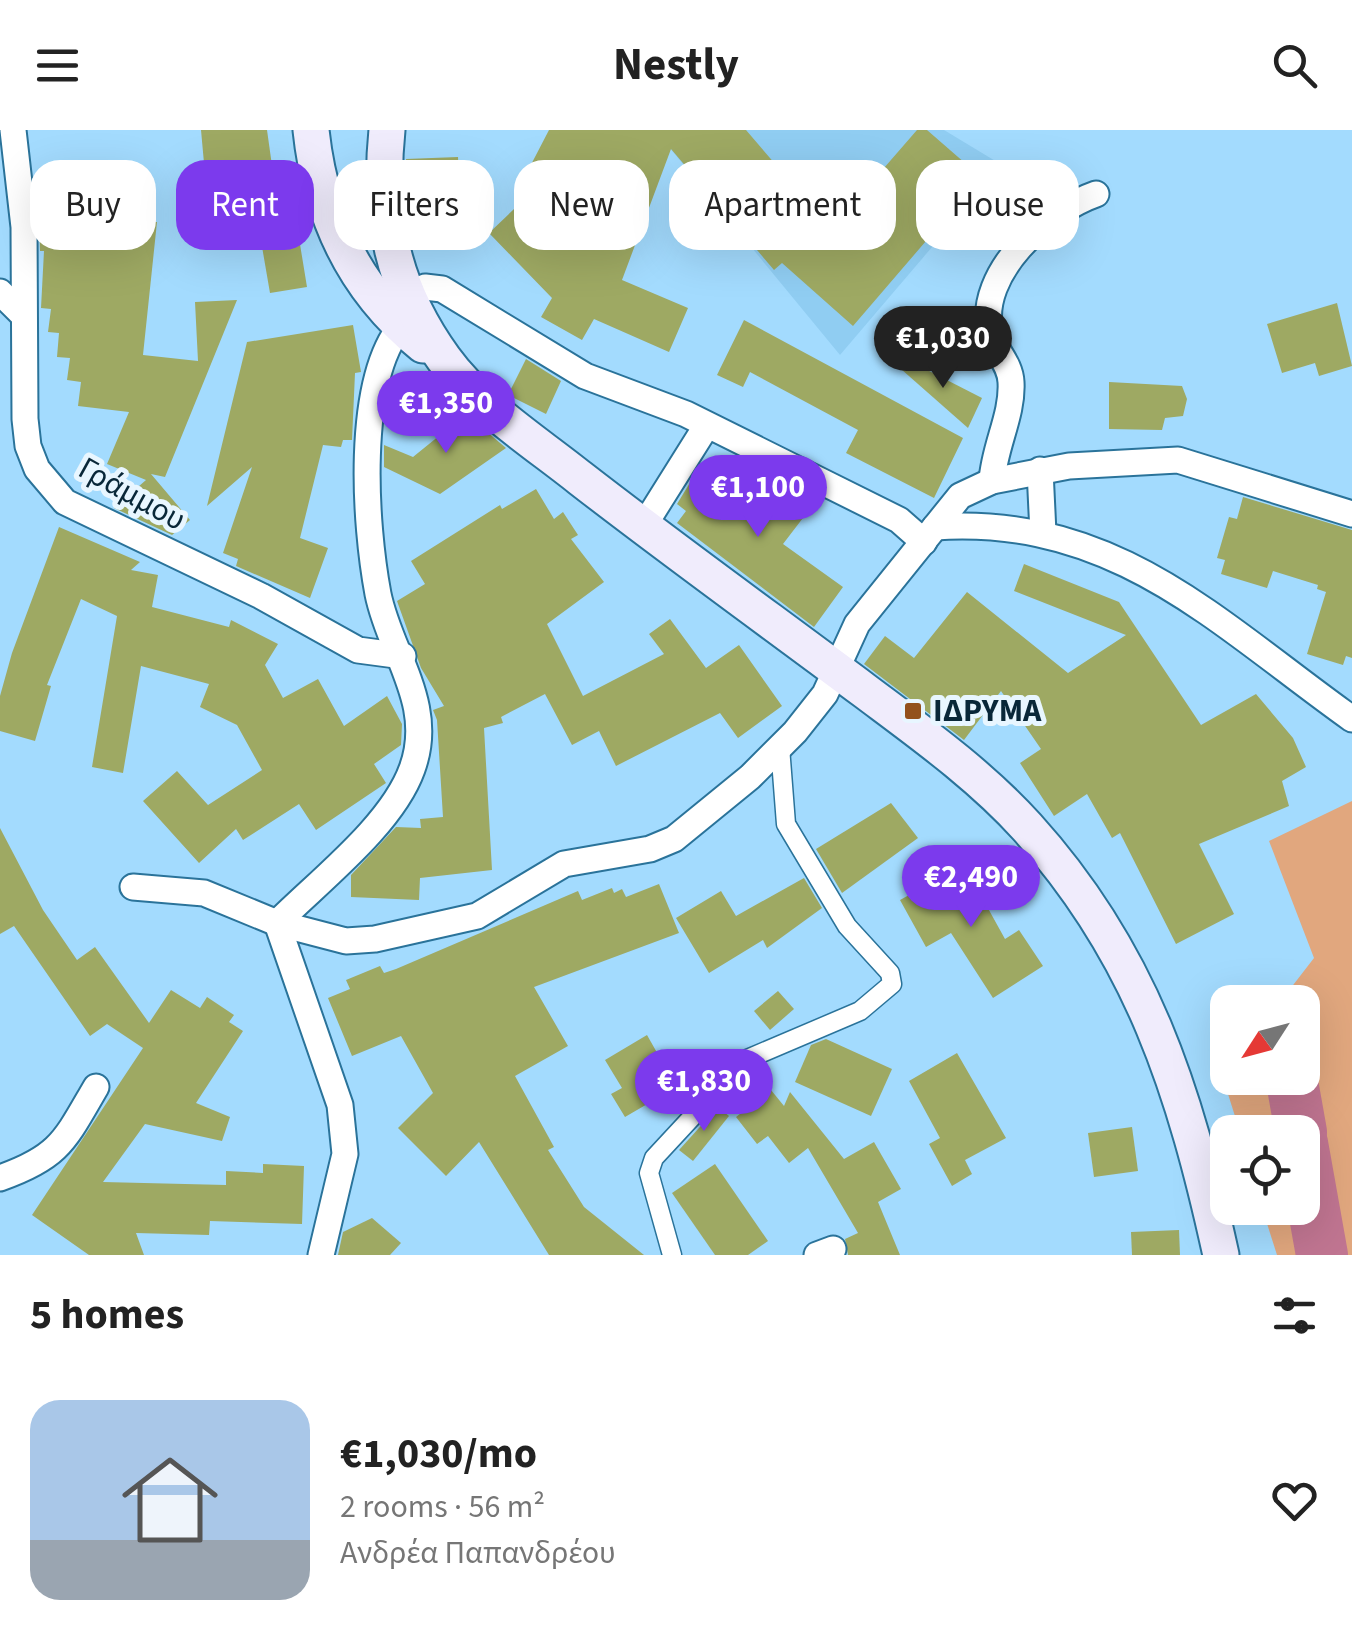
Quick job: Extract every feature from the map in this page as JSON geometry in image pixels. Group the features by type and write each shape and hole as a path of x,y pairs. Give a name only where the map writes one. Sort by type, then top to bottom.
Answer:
{"main road":[{"path":"311,130 320,184 334,226"},
{"path":"386,130 387,160"},
{"path":"345,250 354,270 405,311 444,360 496,410 1008,806 1057,860 1098,918 1140,991 1178,1082 1221,1255"},
{"path":"390,250 405,311"}],"street":[{"name":"Γράμμου","path":"14,130 24,227 22,314 28,446 37,469 66,502 261,596 358,650 403,656"},
{"path":"992,481 996,446 1012,384 989,326 996,289 1022,242 1072,203 1096,194"},
{"path":"277,923 389,810 412,769 421,722 403,656 378,598 367,499 384,350 405,311 424,287 442,289 585,376 706,425 930,534 989,524 1109,553 1147,571 1352,719"},
{"path":"0,292 22,314"},
{"path":"643,527 706,425"},
{"path":"133,887 204,893 277,923 346,942 413,933 478,916 564,864 650,849 674,839 780,748 815,709 837,670 850,634 960,496 992,481 1040,470 1178,460 1352,514"},
{"path":"1040,470 1043,534"},
{"path":"672,1255 648,1173 654,1158 744,1060 860,1011 888,992 892,984 890,972 847,926 786,824 780,748"},
{"path":"277,923 340,1105 345,1154 321,1255"},
{"path":"0,1178 44,1161 64,1141 96,1087"}],"shaded area":[{"path":"655,130 944,130 994,160 916,160 916,250 930,250 840,355 754,250 896,250 896,160 680,160"},
{"path":"1352,801 1352,1255 1277,1255 1267,1225 1320,1225 1320,1115 1235,1115 1228,1095 1320,1095 1320,985 1293,985 1314,958 1269,841"}],"building":[{"path":"201,130 267,130 271,160 204,160"},
{"path":"549,130 746,130 772,160 680,160 671,149 649,208 649,160 533,160"},
{"path":"917,130 927,130 961,160 916,160 918,250 853,326 782,263 774,270 757,250 896,250 896,160 891,160"},
{"path":"458,157 458,160 406,160"},
{"path":"514,209 514,250 633,250 622,280 688,308 669,352 594,319 582,340 541,317 552,298 494,238 494,228"},
{"path":"154,250 143,355 198,361 195,302 237,300 165,477 151,474 190,520 172,535 114,508 146,480 107,464 129,412 78,406 81,382 67,380 70,358 57,357 59,333 48,332 51,309 41,308 44,251 40,251"},
{"path":"263,250 301,250 307,287 270,293"},
{"path":"1337,303 1352,366 1319,376 1315,363 1282,373 1267,324"},
{"path":"744,320 963,438 934,498 846,453 858,430 750,372 743,387 717,375"},
{"path":"353,325 361,372 355,373 352,440 343,440 341,447 323,445 300,538 328,548 310,598 236,566 238,559 223,553 252,467 207,506 247,342"},
{"path":"898,355 982,398 968,428 893,362"},
{"path":"526,359 561,381 546,414 508,395"},
{"path":"1109,382 1182,386 1187,399 1183,416 1165,418 1162,430 1109,429"},
{"path":"466,414 506,448 440,494 384,467 384,445 413,457"},
{"path":"699,468 731,494 750,471 806,514 783,544 843,587 814,627 677,523 686,511 677,504"},
{"path":"536,489 554,519 563,512 578,535 571,539 604,582 547,624 583,696 664,654 649,634 670,619 706,668 739,645 782,706 738,738 720,713 616,766 599,731 572,745 545,694 501,717 503,723 484,728 492,870 420,878 419,900 351,897 351,875 396,827 421,828 420,819 443,817 437,720 433,710 444,706 421,668 397,601 425,584 411,561 500,505 502,509"},
{"path":"1243,497 1352,530 1352,658 1346,656 1343,665 1307,654 1326,592 1317,589 1318,585 1273,571 1267,588 1221,574 1225,560 1217,558 1229,517 1237,519"},
{"path":"59,527 140,562 131,570 158,575 152,607 229,627 231,620 278,644 265,665 283,698 318,679 344,726 387,696 402,724 401,745 374,764 386,783 316,830 299,804 243,840 236,829 199,863 143,801 177,771 208,805 262,770 237,725 200,707 209,684 141,666 123,773 92,767 117,616 81,599 47,685 51,686 35,741 0,731 0,696 12,653"},
{"path":"1024,564 1119,602 1201,725 1256,694 1293,738 1306,767 1282,781 1289,806 1199,844 1234,914 1176,944 1120,833 1112,838 1087,794 1054,816 1020,763 1041,749 1001,691 964,740 864,664 885,636 914,658 967,592 1068,673 1126,635 1014,591"},
{"path":"891,803 918,838 842,893 816,849"},
{"path":"0,828 43,910 77,960 95,947 149,1023 171,990 200,1008 207,997 234,1015 229,1022 243,1031 196,1103 230,1117 222,1141 145,1124 103,1182 226,1185 226,1171 263,1173 263,1164 304,1166 302,1224 210,1221 209,1235 136,1233 144,1255 89,1255 32,1215 143,1048 107,1024 90,1036 14,926 0,934"},
{"path":"964,865 1005,939 1019,930 1043,966 993,998 951,933 926,947 900,900"},
{"path":"804,878 822,908 767,948 763,940 709,973 676,918 721,891 736,916"},
{"path":"659,884 679,933 534,987 568,1046 515,1076 554,1147 548,1150 584,1207 644,1255 549,1255 479,1142 446,1176 398,1128 433,1093 401,1036 352,1056 328,998 350,989 346,980 380,966 384,973 396,969 578,891 582,900 612,888 614,893 622,889 626,897"},
{"path":"778,991 794,1009 770,1030 754,1011"},
{"path":"647,1035 664,1065 672,1060 685,1082 625,1117 611,1094 622,1088 605,1060"},
{"path":"826,1039 892,1069 871,1116 795,1082 811,1045"},
{"path":"957,1053 1006,1138 965,1160 972,1174 952,1186 929,1144 940,1138 909,1081"},
{"path":"771,1090 784,1106 790,1092 844,1159 874,1142 901,1189 878,1202 900,1255 848,1255 845,1239 858,1233 808,1148 789,1163 768,1136 757,1144 736,1117"},
{"path":"718,1107 729,1116 693,1161 679,1150"},
{"path":"1132,1127 1138,1171 1094,1177 1088,1133"},
{"path":"715,1164 768,1241 748,1255 715,1255 672,1193"},
{"path":"372,1218 401,1243 390,1255 338,1255 343,1232"},
{"path":"1179,1230 1180,1255 1132,1255 1131,1232"}],"waterway":[{"path":"1294,1095 1298,1115"},
{"path":"1317,1225 1322,1255"}],"place":[{"name":"ΙΔΡΥΜΑ","path":"913,711"}]}
